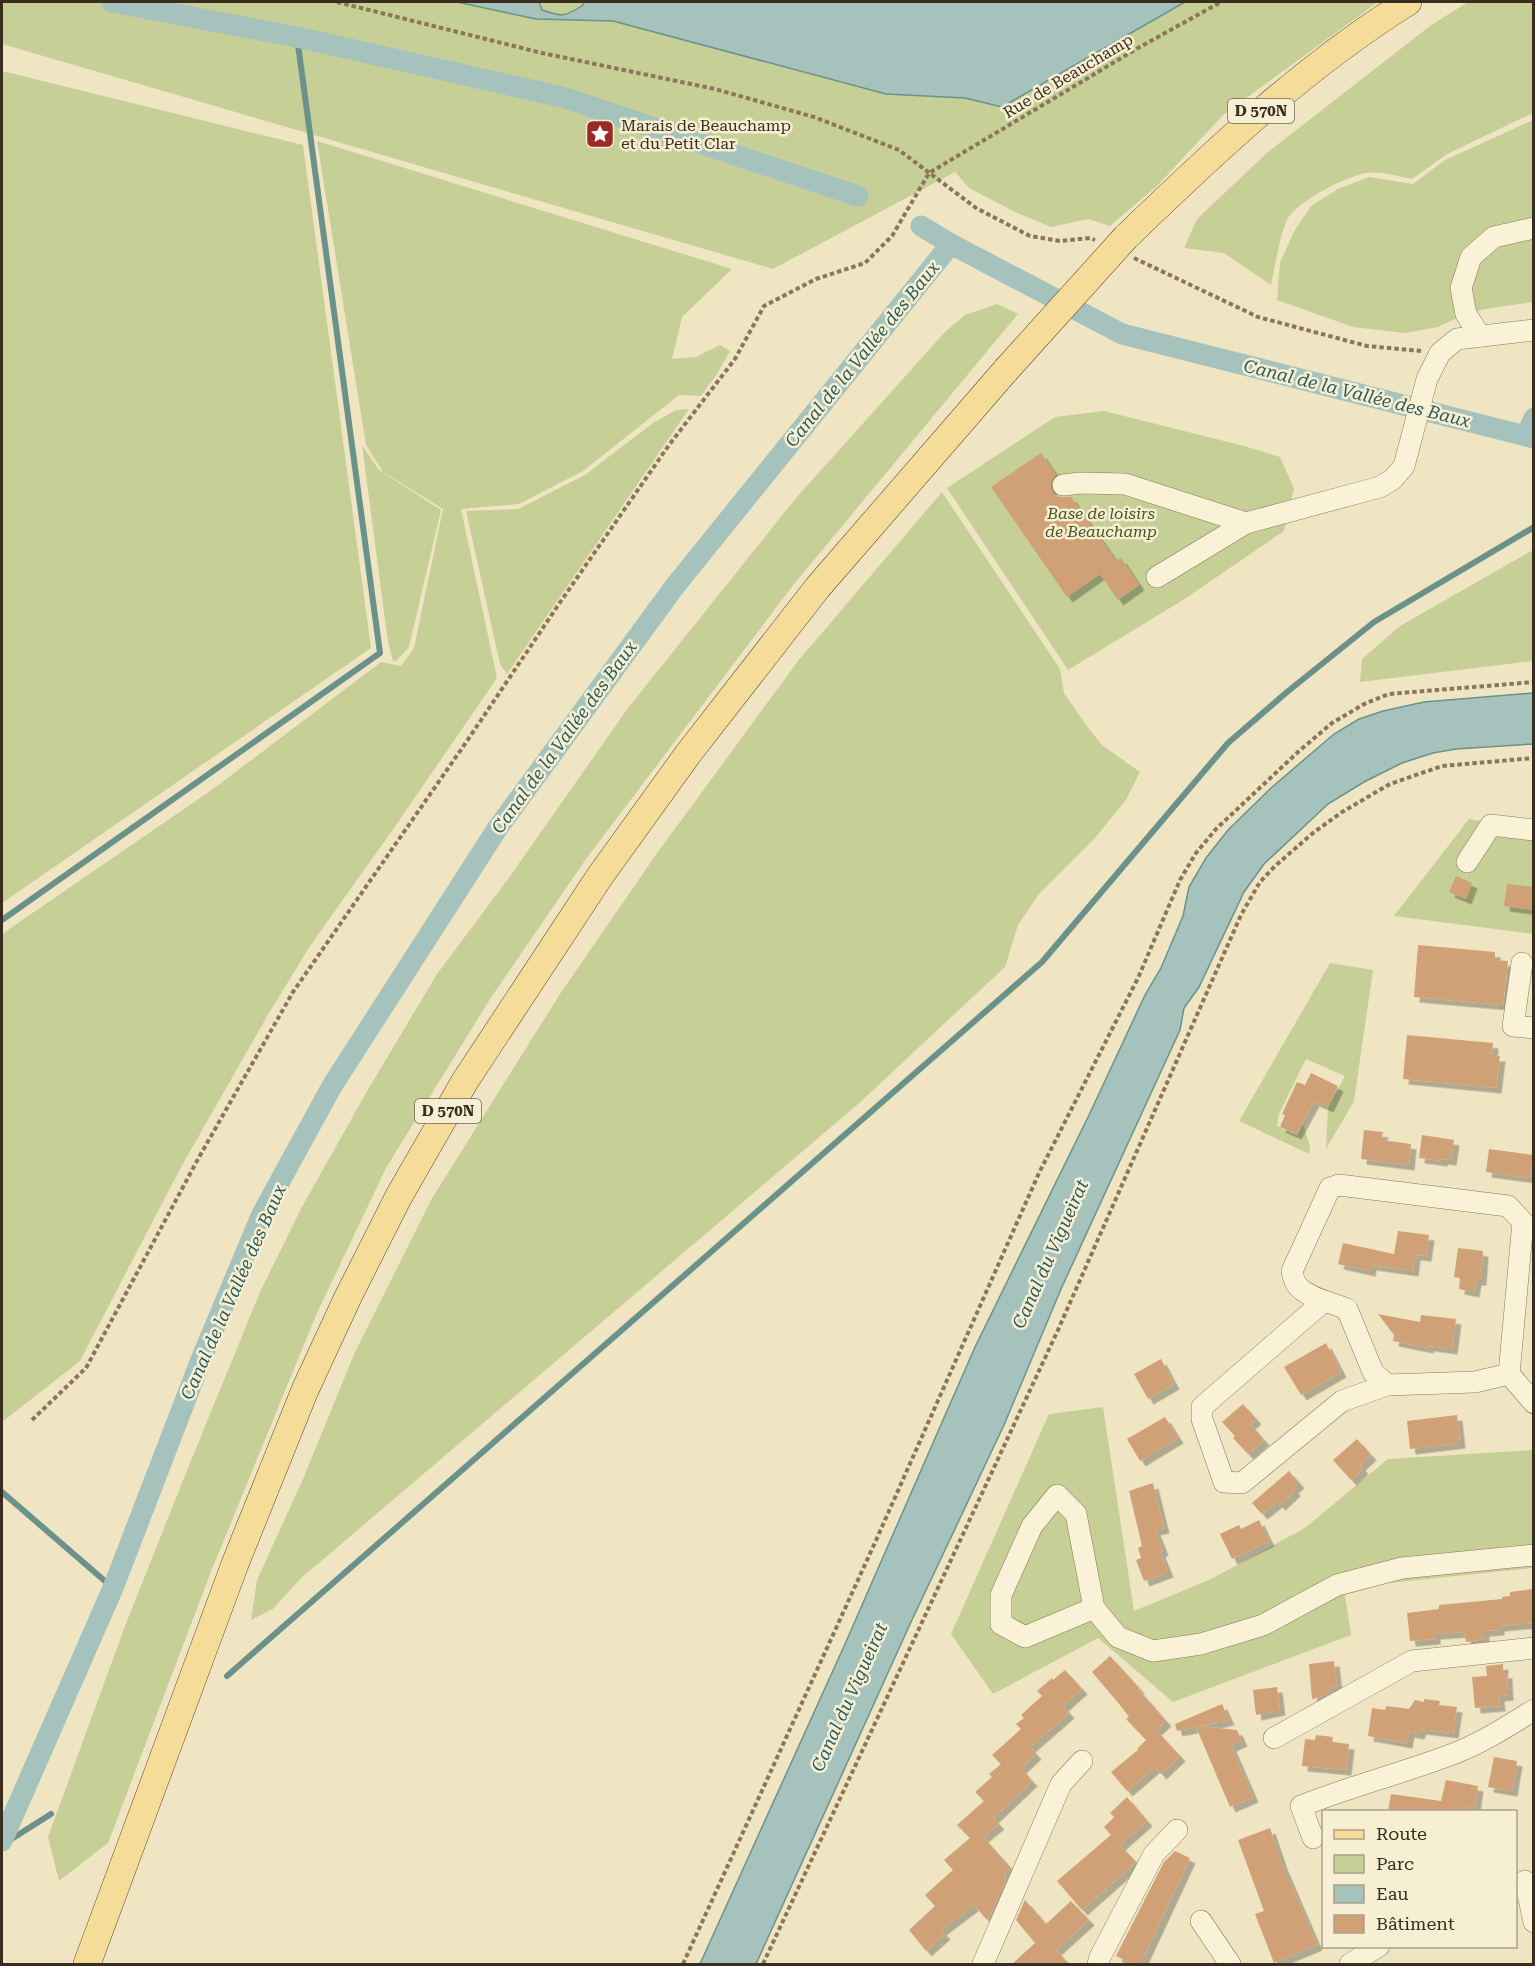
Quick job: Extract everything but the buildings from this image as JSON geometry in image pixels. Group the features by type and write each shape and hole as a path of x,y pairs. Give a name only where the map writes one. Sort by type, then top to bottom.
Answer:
{"main road":[{"name":"D 570N","path":"87,1965 235,1564 305,1390 348,1297 399,1196 465,1081 600,876 688,754 818,587 1006,370 1247,122 1316,66 1408,2"}],"street":[{"path":"1480,336 1466,314 1461,288 1471,257 1494,237 1533,228"},
{"path":"1157,577 1246,523 1380,487 1392,479 1404,466 1427,379 1440,353 1457,339 1533,330"},
{"path":"1063,485 1125,484 1246,523"},
{"path":"1467,862 1491,825 1533,830"},
{"path":"1522,963 1513,1026 1533,1028"},
{"path":"1387,1385 1373,1372 1347,1309 1323,1302 1297,1285 1292,1271 1330,1188 1338,1185 1508,1206 1523,1222 1509,1374 1533,1403"},
{"path":"1323,1302 1202,1407 1202,1419 1224,1482 1242,1483 1342,1401 1387,1385 1475,1382 1509,1374"},
{"path":"1094,1608 1025,1637 1001,1624 1001,1595 1032,1526 1057,1495 1076,1514 1094,1608 1118,1637 1153,1651 1201,1644 1263,1625 1337,1585 1402,1568 1533,1555"},
{"path":"1274,1738 1412,1661 1533,1648"},
{"path":"1313,1838 1301,1806 1342,1789 1454,1753 1496,1733 1533,1710"},
{"path":"983,1965 1061,1784 1082,1761"},
{"path":"1098,1965 1100,1957 1154,1854 1177,1830"},
{"path":"1525,1881 1533,1922"},
{"path":"1201,1921 1230,1965"},
{"path":"1350,1965 1377,1948"}],"path":[{"path":"337,2 542,53 715,89 814,117 899,150 976,208 1030,236 1060,241 1090,238 1100,243"},
{"name":"Rue de Beauchamp","path":"929,173 1128,54 1221,2"},
{"path":"32,1420 86,1368 198,1159 293,992 468,741 669,445 735,359 764,306 816,279 865,263 892,236 929,173"},
{"path":"1127,247 1158,269 1258,317 1367,346 1440,353"},
{"path":"683,1965 873,1547 1039,1173 1138,978 1180,879 1196,853 1216,829 1298,752 1332,723 1366,703 1389,694 1533,682"},
{"path":"764,1965 1058,1330 1241,915 1260,882 1313,833 1342,812 1390,784 1442,766 1533,758"}],"green space":[{"name":"Marais de Beauchamp et du Petit Clar","path":"2,2 1378,2 1223,115 1157,186 1110,226 1088,219 1051,227 1015,212 969,188 955,172 773,269 2,44"},
{"path":"1468,2 1533,2 1533,113 1447,154 1412,179 1384,173 1367,173 1347,179 1312,197 1294,211 1285,223 1271,285 1224,253 1184,248 1197,219 1268,152 1430,26"},
{"path":"2,71 303,145 371,648 2,903"},
{"path":"1533,120 1533,302 1486,309 1466,314 1438,327 1405,333 1353,327 1277,300 1280,262 1295,230 1311,206 1338,189 1369,177 1413,184 1445,160"},
{"path":"317,141 732,269 682,317 672,359 696,357 720,345 730,351 701,396 679,395 583,471 519,504 461,509 497,678 310,946 269,1013 180,1169 80,1361 2,1422 2,934 213,789 381,662 401,666 414,648 443,509 383,472 366,445"},
{"path":"997,304 1018,314 794,584 586,859 490,999 386,1168 317,1313 212,1569 108,1843 59,1881 48,1837 125,1626 260,1292 302,1207 366,1093 437,974 508,879 628,708 796,498 945,332 965,315"},
{"path":"689,409 507,674 500,664 466,511 518,509 585,475 653,423 676,410"},
{"name":"Base de loisirs de Beauchamp","path":"1104,411 1280,457 1294,489 1284,531 1183,600 1068,670 947,488 1055,417"},
{"path":"362,445 379,470 441,510 409,647 396,661 393,661 388,642"},
{"path":"942,492 1060,669 1064,693 1086,725 1102,745 1140,772 1126,800 1095,838 1039,894 1018,925 1005,967 857,1105 300,1579 273,1609 251,1620 257,1580 303,1479 355,1352 431,1200 560,994 655,856 798,661"},
{"path":"1533,550 1533,661 1360,682 1362,659 1400,626"},
{"path":"1469,819 1533,829 1533,934 1394,916"},
{"path":"1330,963 1373,970 1354,1101 1326,1149 1328,1107 1345,1076 1306,1059 1279,1114 1277,1126 1297,1136 1303,1124 1310,1146 1309,1154 1239,1121"},
{"path":"1103,1407 1134,1611 1209,1580 1305,1528 1388,1459 1533,1450 1533,1568 1388,1583 1345,1595 1351,1635 1173,1702 1098,1638 993,1694 951,1634 1049,1414"}],"water":[{"path":"457,2 539,2 542,10 564,15 583,5 584,2 1185,2 1002,107 965,98 886,94 613,21 536,19"},
{"name":"Canal du Vigueirat","path":"1533,693 1533,744 1456,749 1433,753 1402,763 1364,782 1328,804 1264,864 1244,892 1199,987 1184,1008 1180,1030 1061,1289 1004,1425 911,1622 756,1964 700,1964 845,1644 975,1347 1145,995 1161,968 1183,916 1189,887 1206,858 1228,830 1271,788 1334,734 1359,719 1424,702"}],"waterway":[{"path":"112,2 297,37 562,97 858,196"},
{"path":"2,920 380,653 297,37"},
{"path":"921,226 951,244"},
{"name":"Canal de la Vallée des Baux","path":"2,1841 113,1588 202,1357 262,1214 332,1086 497,829 675,586 951,244 1122,334 1534,438"},
{"path":"1526,436 1534,418"},
{"path":"227,1676 1042,962 1228,743 1374,622 1534,527"},
{"path":"2,1492 113,1588"},
{"path":"2,1845 51,1814"}],"place":[{"name":"Marais de Beauchamp et du Petit Clar","path":"600,134"}]}
